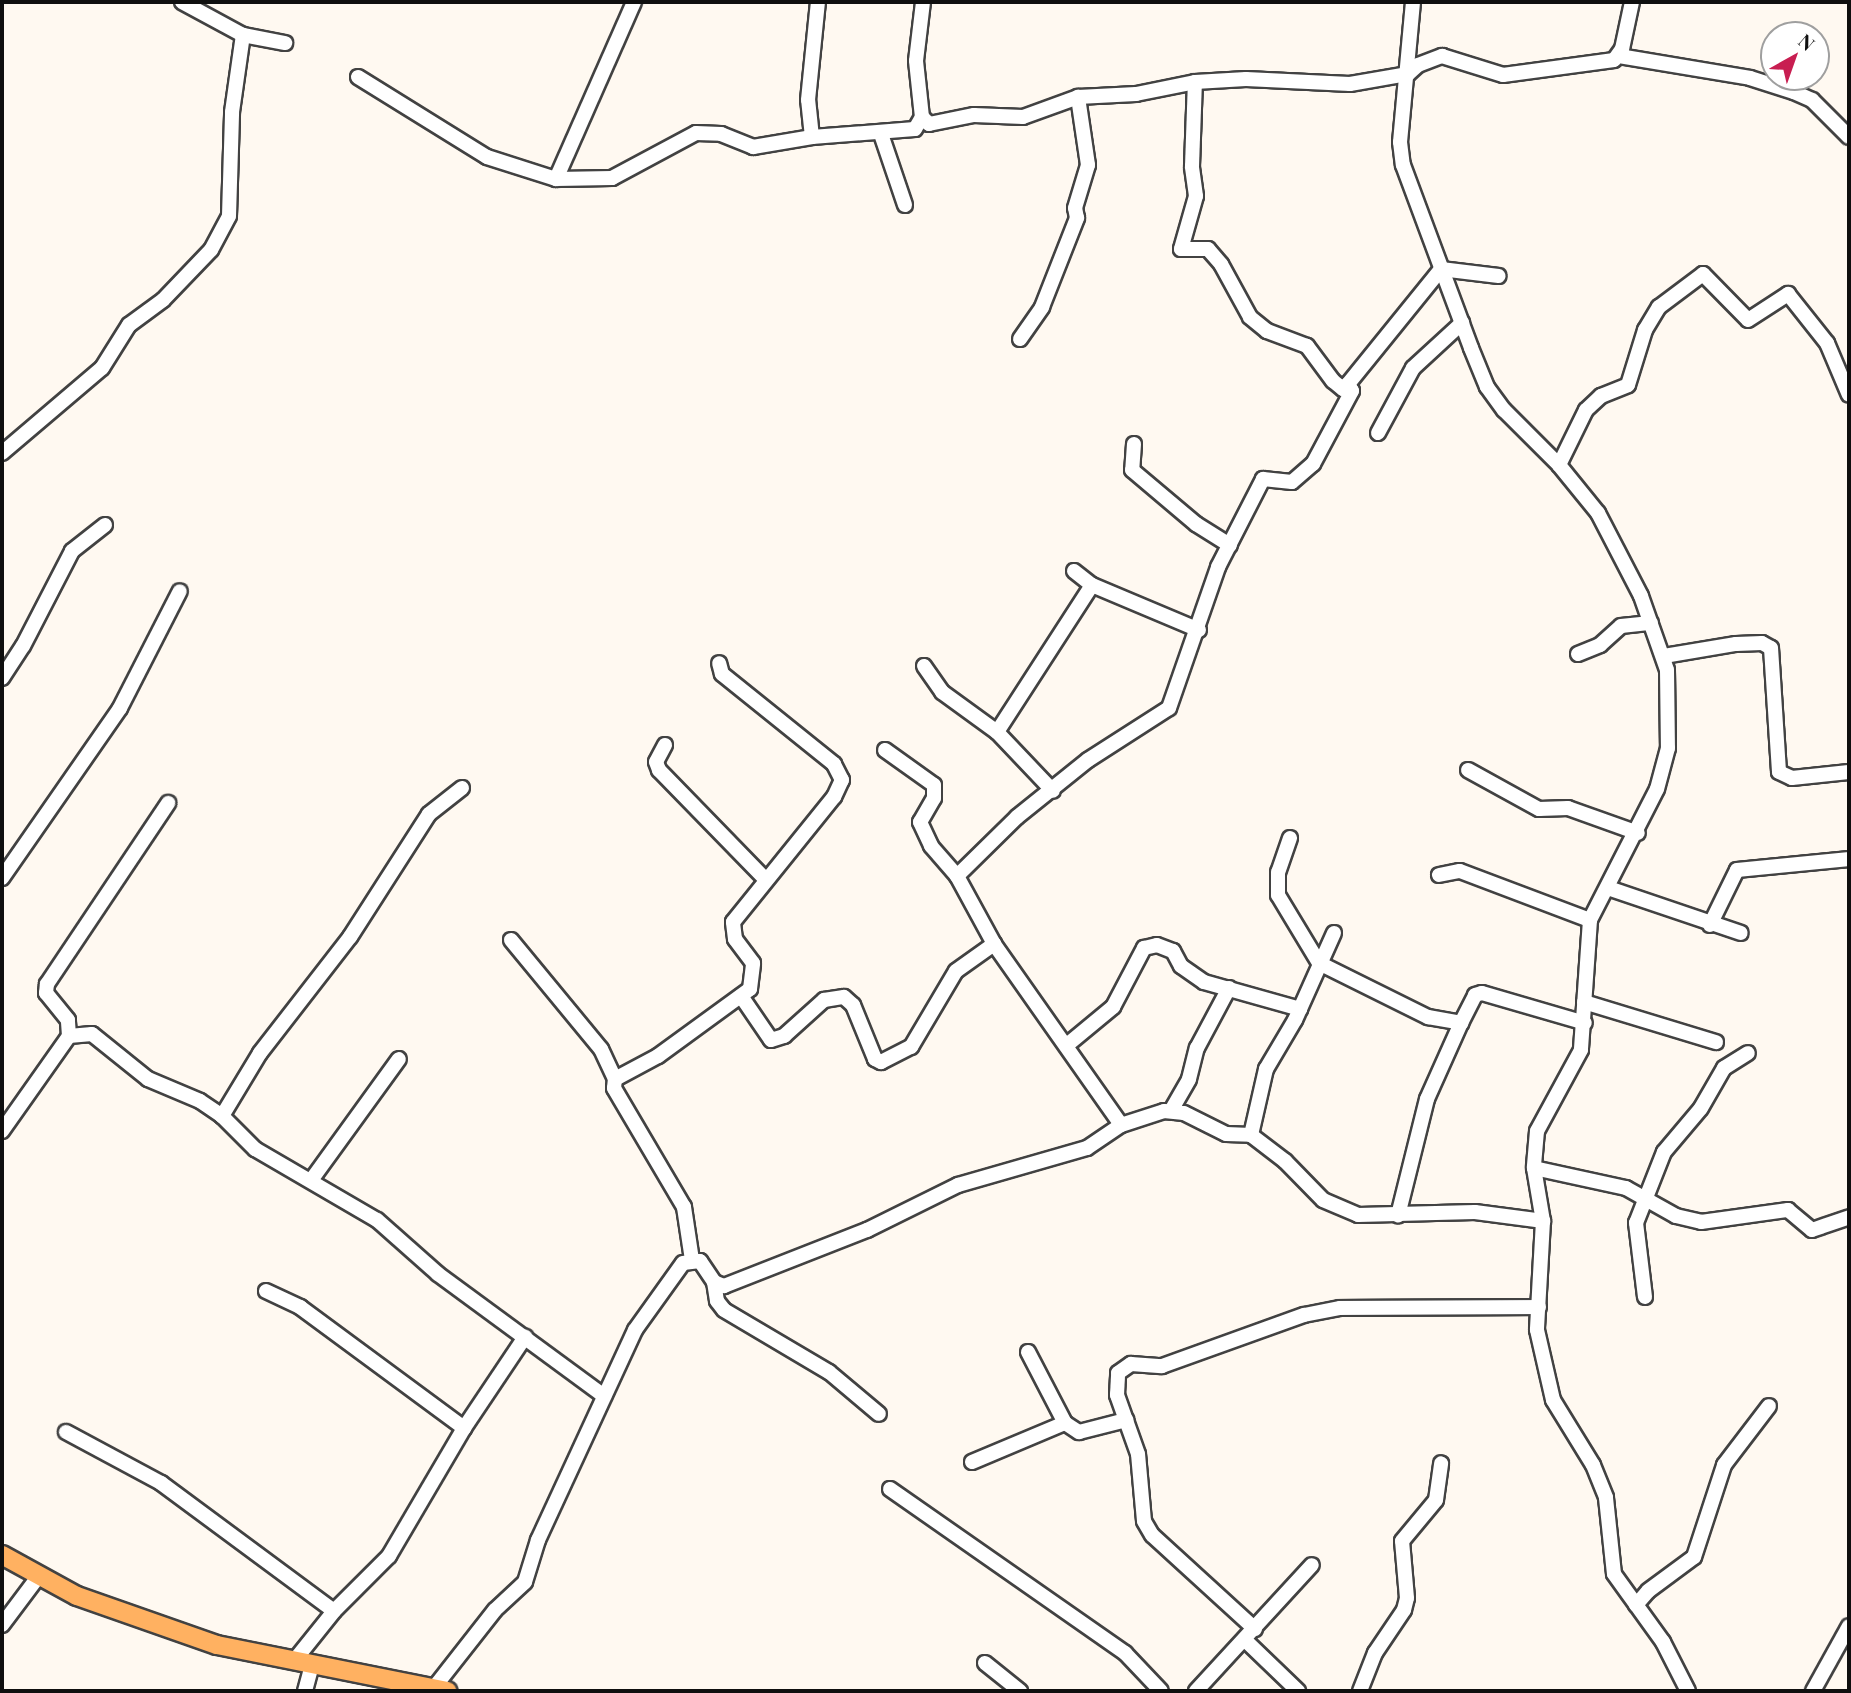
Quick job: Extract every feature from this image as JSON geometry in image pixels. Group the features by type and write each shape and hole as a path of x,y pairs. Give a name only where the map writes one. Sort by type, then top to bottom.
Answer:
{"main road":[{"path":"2,1555 77,1596 205,1640 440,1690"}],"street":[{"path":"182,2 243,35 285,43"},
{"path":"556,179 634,2"},
{"path":"812,137 808,100 818,2"},
{"path":"358,77 487,157 556,179 612,178 696,133 721,134 753,147 812,137 881,134 915,129 922,117 916,61 923,2"},
{"path":"1413,2 1409,74 1400,142 1403,164 1441,269 1487,387 1559,465 1598,513 1664,656 1670,708 1668,748 1649,813 1590,920 1585,1023 1581,1050 1537,1131 1534,1168 1544,1221 1536,1330 1546,1382 1601,1482 1614,1574 1679,1668 1688,1691"},
{"path":"1619,56 1632,2"},
{"path":"2,453 102,368 129,325 163,300 211,250 229,216 232,111 243,35"},
{"path":"922,117 929,124 974,115 1023,117 1078,97 1136,94 1195,82 1258,79 1350,84 1409,74 1418,65 1442,56 1503,75 1530,74 1619,56 1750,78 1794,92 1812,100 1849,137"},
{"path":"1195,82 1192,166 1196,196 1181,249 1208,249 1221,264 1250,317 1267,331 1307,346 1333,381 1343,389 1441,269"},
{"path":"1020,339 1042,307 1077,218 1075,208 1088,164 1078,97"},
{"path":"881,134 905,205"},
{"path":"1441,269 1499,276"},
{"path":"1559,465 1586,410 1601,396 1628,385 1644,330 1659,307 1703,274 1748,320 1788,294 1827,344 1849,395"},
{"path":"1378,433 1413,368 1462,323"},
{"path":"957,876 1017,817 1088,760 1169,708 1230,545 1263,479 1292,482 1313,464 1352,391 1348,384"},
{"path":"1134,444 1132,470 1196,524 1230,545"},
{"path":"2,678 23,646 72,551 105,525"},
{"path":"1074,571 1093,585 1199,630"},
{"path":"997,732 1093,585"},
{"path":"2,878 120,708 180,591"},
{"path":"1578,654 1600,645 1621,626 1651,623"},
{"path":"1664,656 1736,644 1762,643 1771,648 1779,772 1792,778 1849,772"},
{"path":"615,1079 658,1056 750,989 752,963 735,939 733,922 765,879 834,797 842,780 834,764 722,674 719,663"},
{"path":"924,666 942,692 997,732 1053,790"},
{"path":"666,745 656,762 659,770 765,879"},
{"path":"885,750 934,785 934,797 921,827 930,846 957,876 994,944 1121,1125"},
{"path":"1468,770 1539,809 1568,808 1638,833"},
{"path":"222,1116 260,1053 350,937 429,814 461,788"},
{"path":"2,1131 69,1036 68,1020 46,993 47,984 168,803"},
{"path":"1290,838 1278,872 1278,895 1319,963 1428,1017 1461,1023"},
{"path":"1710,925 1737,870 1849,859"},
{"path":"1439,875 1460,871 1590,920"},
{"path":"1608,888 1665,905 1710,925 1741,933"},
{"path":"1251,1135 1266,1069 1300,1009 1334,933"},
{"path":"511,940 601,1049 615,1079 614,1088 684,1207 692,1260"},
{"path":"741,996 771,1040 784,1036 824,1000 844,997 853,1005 875,1059 881,1062 911,1047 956,971 994,944"},
{"path":"1067,1045 1113,1007 1144,948 1157,945 1173,951 1181,966 1204,982 1300,1009"},
{"path":"1172,1109 1189,1079 1197,1048 1229,988"},
{"path":"1398,1215 1427,1098 1477,993 1585,1023"},
{"path":"1584,1002 1716,1042"},
{"path":"69,1036 92,1034 148,1079 200,1101 222,1116 255,1149 312,1179 377,1220 438,1274 604,1396"},
{"path":"1645,1297 1636,1223 1645,1197 1668,1145 1701,1108 1724,1068 1748,1053"},
{"path":"312,1179 399,1059"},
{"path":"714,1282 724,1286 867,1230 958,1185 1087,1148 1121,1125 1172,1109 1226,1134 1251,1135 1285,1161 1323,1200 1358,1215 1475,1212 1544,1221"},
{"path":"1534,1168 1626,1188 1676,1216 1701,1222 1788,1210 1812,1230 1849,1217"},
{"path":"692,1260 706,1266 724,1310 829,1372 879,1414"},
{"path":"440,1690 495,1610 525,1582 538,1540 635,1331 673,1272 692,1260"},
{"path":"266,1291 300,1307 464,1428"},
{"path":"1298,1691 1250,1635 1152,1535 1144,1521 1139,1454 1115,1382 1130,1364 1161,1366 1304,1315 1340,1308 1539,1307"},
{"path":"305,1691 303,1662 334,1611 389,1556 464,1428 525,1337"},
{"path":"1028,1352 1065,1423 1079,1432 1126,1420"},
{"path":"1636,1605 1648,1591 1694,1558 1724,1465 1769,1406"},
{"path":"972,1462 1065,1423"},
{"path":"66,1432 161,1483 334,1611"},
{"path":"1360,1691 1375,1653 1404,1610 1407,1598 1402,1541 1436,1500 1441,1463"},
{"path":"890,1489 1125,1653 1161,1691"},
{"path":"1196,1691 1312,1565"},
{"path":"2,1625 38,1577"},
{"path":"1813,1691 1849,1626"},
{"path":"985,1663 1020,1691"}]}
